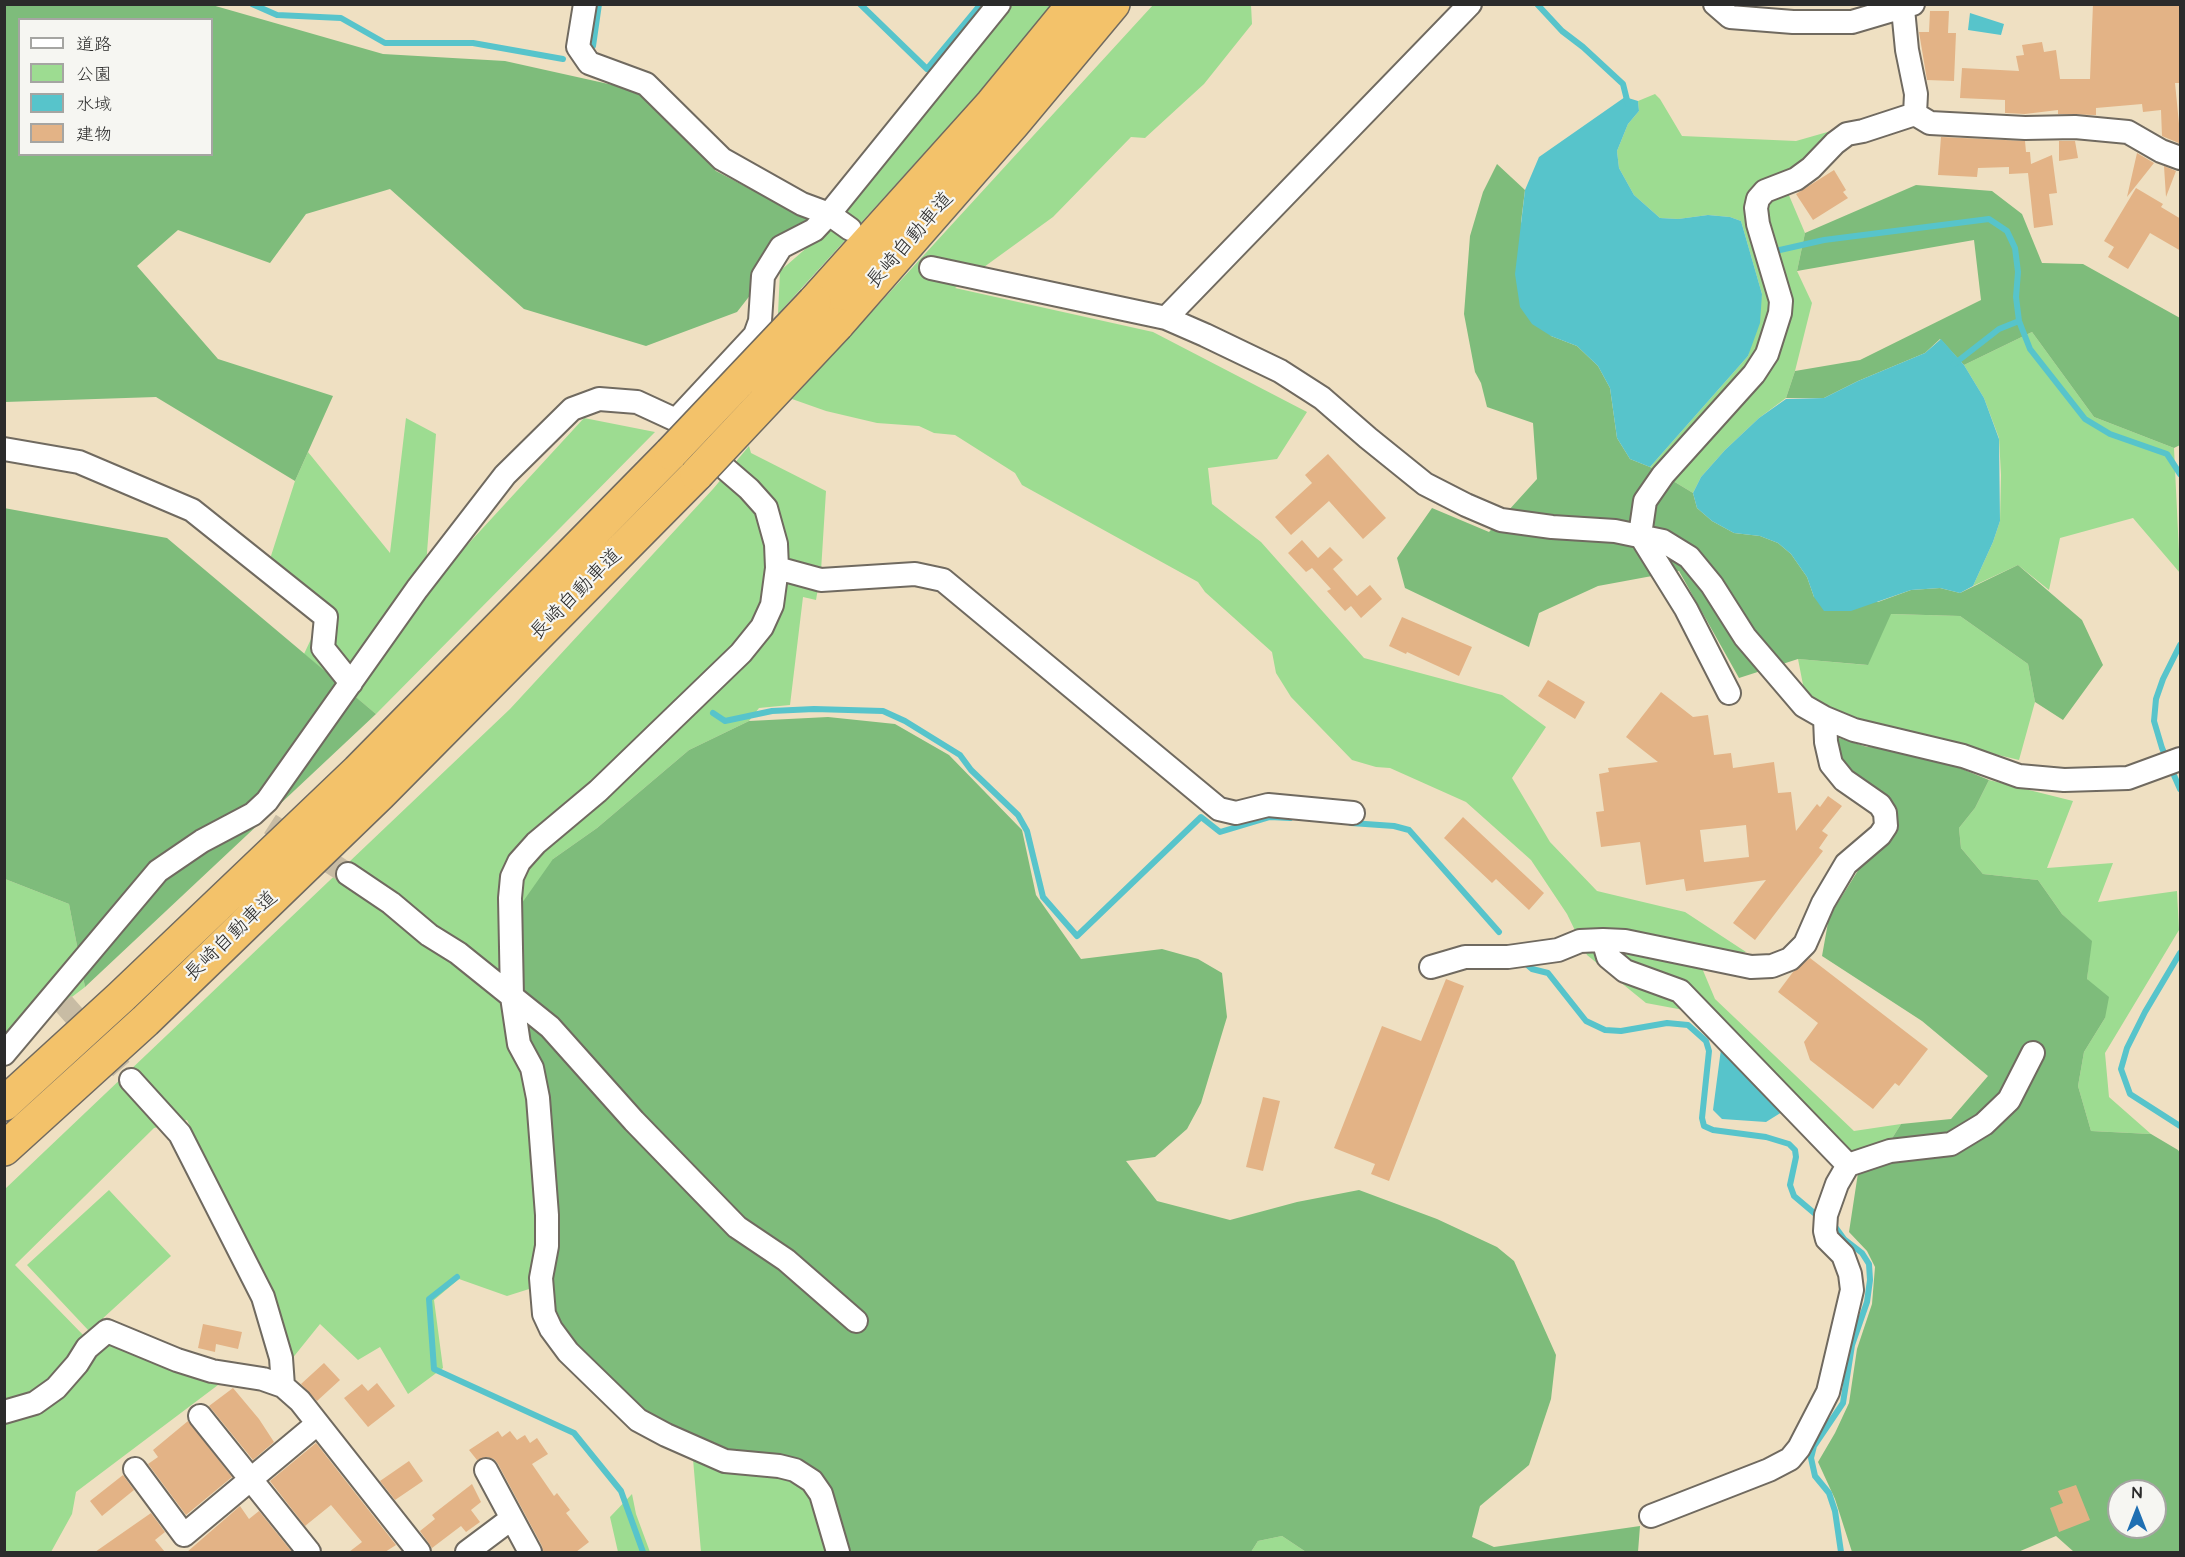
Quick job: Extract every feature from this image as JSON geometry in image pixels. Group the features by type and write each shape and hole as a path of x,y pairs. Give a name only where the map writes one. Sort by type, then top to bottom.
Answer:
{"highway":[{"name":"長崎自動車道","path":"4,1104 122,997 358,771 671,453 814,302 992,104 1074,4"},
{"name":"長崎自動車道","path":"4,1149 145,1021 380,794 697,474 837,325 1012,125 1113,4"}],"street":[{"path":"585,4 578,47 589,63 645,84 722,159 801,204 829,214 850,229"},
{"path":"676,420 755,334 760,321 763,276 781,247 814,230 829,214 999,4"},
{"path":"1166,318 1470,4"},
{"path":"1714,4 1730,17 1793,22 1852,22 1908,7 1907,50 1916,94 1915,114"},
{"path":"1729,693 1686,609 1640,535 1645,501 1664,475 1754,374 1767,354 1780,313 1779,289 1762,240 1755,208 1758,199 1765,191 1796,179 1811,168 1834,143 1847,134 1915,114 1930,123 2128,132 2161,151 2181,158"},
{"path":"931,268 1166,318 1243,352 1288,376 1322,398 1425,484 1501,520 1552,527 1615,531 1663,541 1689,557 1712,585 1745,637 1804,706 1854,730 1963,756 2019,776 2064,780 2128,778 2181,759"},
{"path":"4,1054 59,1000 158,871 202,841 262,819 267,801 417,590 505,475 572,409 599,399 636,402 676,420 766,508 776,544 777,568 772,605 762,627 741,653 598,791 536,843 519,862 512,877 510,898 512,997 519,1044 532,1068 538,1098 547,1215 547,1246 541,1278 544,1314 551,1329 568,1352 638,1420 725,1461 779,1466 795,1470 812,1481 821,1494 838,1552"},
{"path":"4,449 79,462 192,510 326,617 323,648 351,683"},
{"path":"777,568 821,580 915,574 943,580 1219,808 1236,813 1268,805 1353,813"},
{"path":"1431,967 1466,957 1508,957 1558,950 1580,941 1603,940 1625,941 1751,967 1772,966 1790,959 1805,944 1823,903 1846,864 1880,835 1886,826 1885,813 1880,805 1844,780 1831,764 1826,742 1825,718"},
{"path":"348,874 391,903 429,935 458,952 550,1027 634,1120 737,1227 786,1260 856,1321"},
{"path":"1603,940 1608,957 1625,971 1680,991 1848,1165"},
{"path":"1651,1516 1769,1470 1790,1459 1799,1448 1828,1392 1852,1290 1850,1274 1843,1255 1827,1239 1826,1223 1837,1184 1848,1165 1890,1151 1951,1144 1984,1124 2009,1100 2033,1053"},
{"path":"132,1080 180,1134 263,1297 281,1358 283,1386"},
{"path":"4,1412 35,1403 56,1388 77,1364 87,1348 107,1331 186,1363 212,1371 263,1379 283,1386 300,1401 418,1552"},
{"path":"200,1416 309,1552"},
{"path":"135,1469 184,1535 317,1424"},
{"path":"486,1470 530,1552"},
{"path":"467,1552 512,1519"}],"green space":[{"path":"4,5 212,5 383,54 505,61 640,91 716,171 809,220 737,312 646,346 524,309 390,189 306,214 270,263 178,230 137,266 218,359 333,396 295,481 156,397 5,402"},
{"path":"1011,5 1059,5 778,314 780,271 841,218"},
{"path":"1153,5 1251,5 1252,24 1204,84 1145,138 1131,137 1053,217 955,288 1153,332 1307,412 1277,459 1208,468 1212,504 1261,542 1364,658 1502,695 1546,727 1512,778 1550,842 1597,891 1685,912 1746,952 1699,961 1715,999 1854,1131 1901,1124 1876,1164 1858,1173 1689,1011 1646,1003 1587,955 1567,914 1531,860 1466,802 1390,768 1376,767 1352,760 1291,697 1276,673 1272,652 1205,592 1198,582 1022,485 1015,473 955,435 934,433 919,426 877,423 826,411 792,399"},
{"path":"1655,94 1682,136 1796,141 1845,127 1842,153 1788,193 1805,233 1797,271 1812,303 1786,398 1759,418 1725,450 1701,477 1693,493 1650,467 1748,356 1762,294 1741,221 1730,217 1708,215 1678,219 1660,218 1634,195 1619,168 1617,151 1628,124 1639,111 1638,101"},
{"path":"1497,164 1525,190 1521,222 1551,336 1577,346 1598,366 1610,388 1617,438 1630,459 1650,467 1693,493 1697,508 1712,521 1734,533 1760,536 1778,543 1791,554 1807,577 1814,597 1878,602 1911,590 1940,588 1960,593 2018,565 2082,620 2103,665 2063,720 2035,702 2028,664 1960,616 1891,614 1868,665 1798,659 1739,678 1679,571 1598,586 1539,613 1529,647 1405,588 1397,558 1432,508 1489,532 1537,479 1533,423 1487,407 1481,383 1475,372 1464,314 1470,236 1483,192"},
{"path":"1916,185 1992,191 2022,214 2042,263 2083,264 2180,318 2180,445 2174,448 2094,417 2032,332 1964,365 1940,339 1925,353 1824,398 1786,398 1795,371 1860,360 1981,300 1974,240 1797,271 1805,233"},
{"path":"2032,332 2094,417 2174,448 2180,573 2133,518 2060,538 2049,590 2018,565 1973,586 2000,521 2001,475 1999,438 1984,398 1964,365"},
{"path":"406,418 436,434 424,592 584,418 655,432 376,714 304,654 326,607 270,559 295,481 308,452 390,553"},
{"path":"749,446 751,453 826,491 821,571 816,600 803,597 790,705 759,708 749,721 689,750 597,828 553,859 545,1284 507,1296 459,1279 434,1300 443,1368 408,1394 380,1347 358,1360 320,1324 291,1360 217,1182 187,1120 154,1128 15,1265 87,1339 110,1342 218,1385 76,1492 72,1514 51,1552 5,1552 5,1189 510,709 713,489"},
{"path":"4,508 167,538 376,714 85,987 69,904 5,879"},
{"path":"1890,614 1960,616 2028,664 2035,702 2019,760 1853,720 1805,695 1798,659 1867,665"},
{"path":"828,717 895,724 949,755 1022,830 1036,895 1081,959 1162,949 1198,959 1222,973 1227,1017 1201,1103 1187,1129 1155,1157 1126,1161 1157,1201 1230,1220 1297,1202 1359,1190 1437,1219 1497,1247 1514,1261 1556,1355 1551,1399 1529,1465 1480,1506 1472,1537 1494,1547 1640,1526 1638,1552 1306,1552 1282,1536 1258,1541 1251,1552 846,1552 821,1480 726,1453 674,1429 631,1404 581,1357 554,1319 519,1018 522,903 553,859 597,828 689,750 749,721"},
{"path":"1836,737 1867,747 1892,748 1950,764 1989,780 1975,808 1959,828 1961,848 1983,874 2038,880 2062,914 2092,941 2087,979 2109,997 2105,1018 2084,1052 2078,1086 2091,1131 2151,1134 2180,1153 2180,1552 2074,1552 2056,1536 2018,1552 1852,1552 1835,1499 1818,1462 1849,1403 1857,1349 1872,1304 1875,1267 1867,1251 1849,1232 1858,1173 1876,1164 1901,1124 1951,1119 1988,1076 1922,1021 1822,956 1829,917 1862,864 1896,832 1896,811 1858,781 1838,761"},
{"path":"1989,780 2073,801 2047,868 2113,863 2098,902 2177,891 2179,930 2105,1053 2109,1097 2151,1134 2091,1131 2078,1086 2084,1052 2105,1018 2087,979 2091,941 2062,914 2038,880 1983,874 1961,848 1959,828 1975,808"},
{"path":"5,879 69,904 85,987 5,1048"},
{"path":"109,1190 171,1256 89,1331 27,1265"},
{"path":"693,1459 796,1477 814,1497 825,1552 701,1552"},
{"path":"632,1494 636,1514 650,1552 618,1552 610,1517"},
{"path":"1282,1536 1306,1552 1251,1552 1258,1541"}],"water":[{"path":"1970,13 2004,24 2001,35 1968,30"},
{"path":"1625,97 1638,101 1639,111 1628,124 1617,151 1619,168 1634,195 1660,218 1678,219 1708,215 1730,217 1741,221 1762,294 1760,323 1748,356 1650,467 1630,459 1617,438 1610,388 1598,366 1577,346 1551,336 1532,324 1520,307 1515,274 1525,190 1539,157"},
{"path":"1941,339 1964,365 1984,398 1999,439 2000,521 1973,586 1960,593 1940,588 1911,590 1851,611 1824,611 1814,597 1807,577 1791,554 1778,543 1760,536 1734,533 1712,521 1697,508 1693,493 1701,477 1725,450 1759,418 1786,399 1824,398 1925,353"},
{"path":"1721,1049 1782,1112 1766,1122 1722,1119 1713,1110"}],"building":[{"path":"2093,4 2181,4 2181,83 2175,83 2181,144 2162,136 2161,110 2143,112 2142,104 2096,108 2096,115 2058,114 2058,110 2025,114 2005,113 2005,100 1960,98 1962,68 2019,71 2016,56 2024,55 2022,45 2042,42 2044,52 2056,50 2060,79 2090,79"},
{"path":"1930,11 1949,11 1948,33 1956,33 1954,81 1927,80 1919,32 1929,32"},
{"path":"1941,137 2025,141 2026,152 2030,152 2031,164 2052,155 2057,193 2049,194 2053,225 2034,228 2028,173 2009,174 2009,167 1978,168 1977,177 1938,175"},
{"path":"2059,141 2075,141 2078,158 2059,161"},
{"path":"2137,153 2154,163 2127,197"},
{"path":"2164,166 2176,171 2166,197"},
{"path":"1834,170 1848,198 1813,220 1796,194"},
{"path":"2136,188 2163,204 2161,207 2181,219 2181,251 2150,233 2128,269 2108,257 2114,247 2104,241"},
{"path":"1328,454 1386,518 1363,539 1329,501 1291,535 1275,517 1312,483 1305,475"},
{"path":"1302,540 1318,558 1330,547 1343,560 1333,569 1357,596 1370,585 1382,599 1361,618 1351,606 1345,611 1327,591 1331,589 1312,568 1306,572 1288,553"},
{"path":"1402,617 1472,647 1459,676 1389,646"},
{"path":"1548,680 1585,702 1575,719 1538,696"},
{"path":"1661,692 1693,717 1708,715 1714,755 1731,753 1733,768 1774,762 1778,793 1791,792 1796,831 1817,804 1820,807 1828,796 1842,806 1822,831 1828,835 1819,848 1823,851 1755,940 1733,923 1766,880 1686,891 1684,879 1646,885 1640,842 1601,847 1596,812 1604,811 1599,774 1609,772 1608,768 1658,762 1626,737","holes":["1746,825 1749,857 1704,862 1700,830"]},
{"path":"1463,817 1544,893 1529,910 1496,879 1492,883 1444,838"},
{"path":"1810,958 1928,1049 1899,1086 1895,1083 1873,1109 1810,1060 1804,1042 1818,1023 1778,992 1793,972"},
{"path":"1446,979 1464,986 1389,1181 1371,1174 1375,1164 1334,1148 1382,1026 1421,1041"},
{"path":"1263,1097 1280,1101 1263,1171 1246,1167"},
{"path":"203,1324 242,1332 238,1349 216,1344 215,1352 198,1348"},
{"path":"324,1363 340,1380 317,1401 301,1384"},
{"path":"377,1383 395,1406 368,1427 344,1398 362,1384 368,1391"},
{"path":"233,1388 259,1419 274,1442 253,1460 209,1406"},
{"path":"188,1421 232,1477 186,1515 148,1464 158,1457 153,1450"},
{"path":"498,1431 502,1437 510,1431 517,1440 525,1435 530,1443 537,1438 548,1454 532,1464 554,1496 557,1493 570,1510 566,1513 589,1542 576,1552 543,1552 542,1546 498,1464 494,1459 487,1457 477,1460 469,1450"},
{"path":"316,1443 396,1545 385,1552 349,1552 362,1542 331,1505 305,1526 270,1481"},
{"path":"409,1461 423,1481 395,1500 380,1481"},
{"path":"123,1475 134,1490 102,1516 90,1501"},
{"path":"472,1484 481,1502 471,1510 480,1522 466,1532 461,1526 432,1548 420,1531 435,1519 432,1515"},
{"path":"2076,1485 2090,1520 2059,1532 2050,1508 2063,1503 2058,1491"},
{"path":"240,1506 249,1519 259,1511 292,1552 187,1552"},
{"path":"151,1513 165,1532 155,1540 165,1552 95,1552"}],"waterway":[{"path":"252,4 277,15 341,18 385,43 473,43 563,59"},
{"path":"593,46 599,4"},
{"path":"860,4 927,69 981,4"},
{"path":"1537,4 1562,31 1623,84 1628,104"},
{"path":"1771,252 1824,240 1989,219 2007,231 2015,248 2019,321 2030,349 2085,419 2110,434 2167,454 2180,474"},
{"path":"1954,364 1999,329 2019,321"},
{"path":"2180,645 2156,699 2154,721 2162,748 2180,789"},
{"path":"713,713 725,721 772,711 814,709 883,711 905,721 960,755 971,770 1018,815 1027,831 1043,897 1077,936 1201,817 1220,832 1270,817 1290,818"},
{"path":"1351,823 1394,826 1409,830 1499,932"},
{"path":"2180,953 2145,1012 2127,1048 2121,1069 2130,1094 2180,1126"},
{"path":"1525,963 1532,969 1548,973 1586,1021 1605,1030 1621,1031 1667,1023 1688,1025 1706,1041 1709,1051 1702,1118 1704,1126 1713,1130 1766,1137 1789,1144 1795,1150 1796,1157 1790,1185 1794,1196 1820,1218"},
{"path":"1831,1225 1862,1253 1869,1264 1870,1280 1867,1302 1852,1345 1843,1403 1814,1446 1811,1458 1815,1476 1829,1493 1835,1511 1841,1552"},
{"path":"457,1277 429,1299 434,1369 574,1433 621,1491 643,1552"}],"tunnel":[{"path":"270,824 348,874"},
{"path":"63,1003 131,1080"}]}
